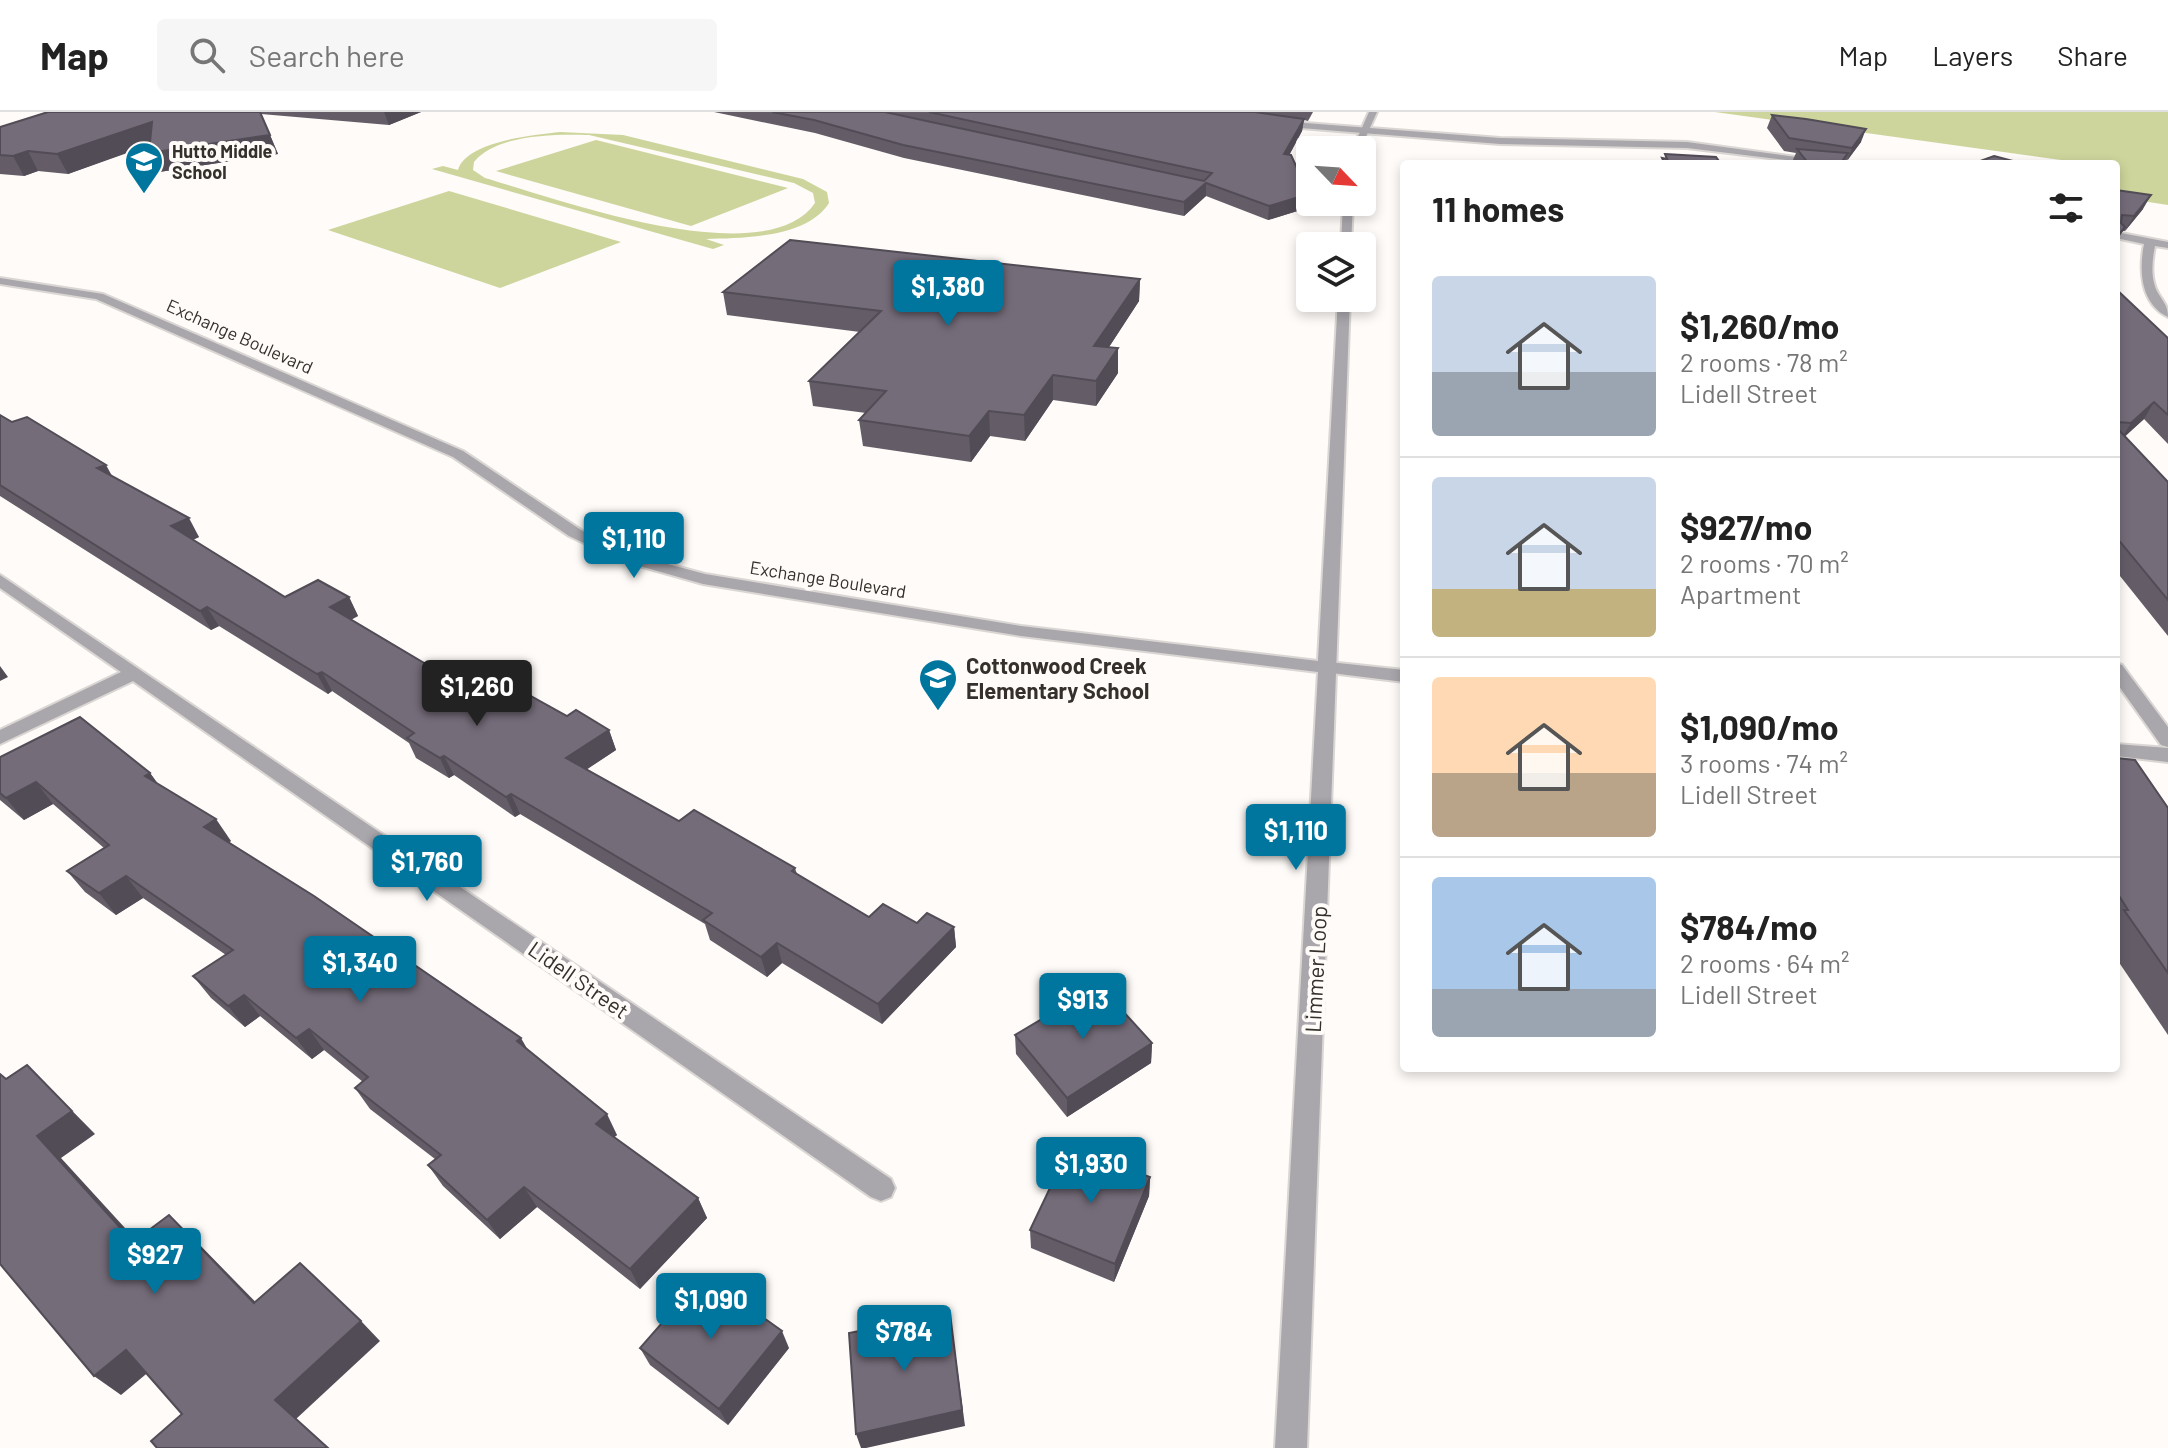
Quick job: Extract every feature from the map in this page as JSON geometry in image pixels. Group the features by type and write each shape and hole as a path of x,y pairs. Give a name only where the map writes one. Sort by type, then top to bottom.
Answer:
{"street":[{"path":"1361,136 1373,112"},
{"path":"1272,123 1500,141 1687,145 1791,160"},
{"path":"2120,236 2168,245"},
{"path":"2150,242 2145,278 2148,289 2168,313"},
{"name":"Exchange Boulevard","path":"0,281 99,296 458,454 575,533 628,558 703,579 1021,631 1400,676"},
{"name":"Limmer Loop","path":"1291,1448 1343,312"},
{"name":"Lidell Street","path":"0,580 881,1188"},
{"path":"0,738 134,673"},
{"path":"2120,675 2168,741"},
{"path":"2120,750 2168,755"}],"green space":[{"path":"1715,112 2168,112 2168,205 2120,198 2120,160 2061,160"},
{"path":"560,132 623,135 803,179 827,192 829,203 819,215 790,230 706,239 724,245 713,249 432,169 443,166 458,170 464,160 487,146 502,141","holes":["589,135 794,183 813,193 815,203 789,224 752,233 706,232 606,214 485,178 473,170 474,162 484,153 512,141 544,136"]},
{"path":"596,140 788,188 691,226 496,171"},
{"path":"449,191 621,242 500,288 328,230"}],"building":[{"path":"48,112 260,112 270,135 149,153 152,122 57,154 28,151 13,156 0,155 0,127"},
{"path":"772,112 885,112 1204,181 1212,173 929,112 1255,112 1304,119 1284,154 1291,155 1296,166 1296,198 1269,206 1206,183 1184,202 903,145 814,120"},
{"path":"1772,115 1866,129 1852,148 1789,138"},
{"path":"1797,149 1848,153 1843,160 1806,160"},
{"path":"1665,154 1716,157 1718,160 1663,160 1662,158 1667,159"},
{"path":"1994,156 2009,160 1983,160"},
{"path":"2120,191 2151,195 2134,216 2122,215 2121,223 2125,227 2120,233"},
{"path":"790,240 1140,279 1094,346 1118,348 1096,381 1053,375 1024,415 989,411 969,436 859,420 886,391 809,381 881,311 723,292"},
{"path":"2120,293 2168,338 2168,415 2154,402 2131,423 2120,422"},
{"path":"0,415 12,422 27,417 106,465 97,468 189,518 171,526 285,597 318,580 349,597 330,607 468,689 493,675 567,716 576,710 609,730 566,758 679,821 694,810 795,868 792,871 869,917 883,904 917,923 927,913 954,927 878,1004 777,943 761,957 703,920 712,913 511,794 506,797 444,756 440,758 407,738 414,733 322,672 317,674 207,607 200,611 0,485"},
{"path":"2120,431 2168,482 2168,600 2120,542"},
{"path":"80,717 150,773 145,776 216,819 204,827 314,896 521,1038 517,1041 607,1114 596,1124 698,1198 630,1269 524,1187 487,1220 428,1165 441,1155 355,1088 368,1077 309,1029 296,1038 244,995 228,1006 193,976 233,950 126,876 99,893 67,871 109,845 36,782 6,798 0,793 0,757"},
{"path":"2120,758 2135,760 2168,808 2168,973 2124,910 2128,910 2120,897"},
{"path":"1099,985 1152,1043 1067,1098 1015,1035"},
{"path":"27,1065 72,1111 37,1136 133,1242 169,1215 254,1303 300,1263 361,1321 275,1400 328,1448 157,1448 151,1441 182,1414 126,1350 94,1376 0,1264 0,1074 6,1079"},
{"path":"1069,1148 1150,1177 1115,1264 1030,1230"},
{"path":"704,1275 782,1331 719,1409 640,1348"},
{"path":"950,1313 962,1410 856,1434 849,1333"}],"place":[{"name":"Hutto Middle School","path":"144,195"},
{"name":"Cottonwood Creek Elementary School","path":"938,712"}]}
